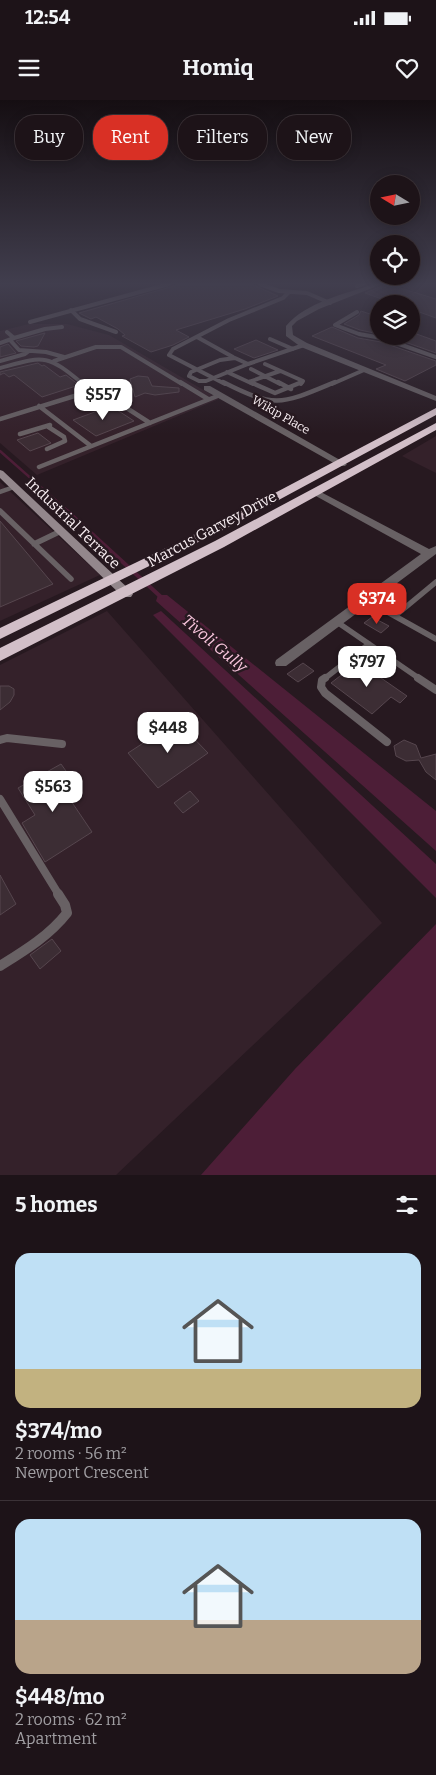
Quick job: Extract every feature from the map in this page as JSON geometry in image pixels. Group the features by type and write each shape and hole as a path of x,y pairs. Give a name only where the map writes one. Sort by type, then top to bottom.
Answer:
{"highway":[{"name":"Marcus Garvey Drive","path":"0,634 112,581 342,464 436,410"},
{"name":"Marcus Garvey Drive","path":"0,655 127,594 317,493 436,426"}],"street":[{"path":"290,334 304,345 436,399"},
{"name":"Wikip Place","path":"207,388 342,464"},
{"name":"Industrial Terrace","path":"0,473 127,594"},
{"path":"282,663 433,552 317,493"}],"lane":[{"path":"9,334 20,350 46,352 64,357"},
{"path":"0,343 27,334"},
{"path":"202,334 173,350 169,355 250,396 266,400 284,402 364,370"},
{"path":"360,334 382,338 436,357"},
{"path":"197,337 248,364"},
{"path":"270,339 293,349"},
{"path":"234,357 191,372 189,376 202,381 304,345"},
{"path":"54,361 96,347 121,348 208,399"},
{"path":"0,361 26,354 29,351"},
{"path":"0,368 40,358 54,361 91,390"},
{"path":"227,372 275,393 291,389 300,385 303,381 265,364"},
{"path":"250,369 291,389"},
{"path":"249,382 280,371"},
{"path":"0,419 91,390 102,391 150,423"},
{"path":"39,467 220,394"},
{"path":"39,406 91,446"},
{"path":"20,434 47,426 62,424"},
{"path":"47,426 64,437 65,441 47,449"},
{"path":"0,492 14,486"},
{"path":"0,511 71,579"},
{"path":"34,544 61,531"},
{"path":"395,616 436,582"},
{"path":"366,600 436,639"},
{"path":"337,622 436,690"},
{"path":"369,644 322,680 321,687 325,693 387,742"},
{"path":"0,740 7,738 62,744"},
{"path":"0,799 65,905 67,913 62,920 40,938 0,966"}],"shaded area":[{"path":"0,334 109,335 219,399 37,475 0,443"},
{"path":"436,436 436,473 402,456"},
{"path":"0,482 100,575 0,621"},
{"path":"107,611 382,923 116,1175 0,1175 0,665"}],"water":[{"path":"158,595 167,595 436,811 436,851 156,601"},
{"path":"161,611 436,864 436,898 153,615"},
{"path":"436,924 436,1175 201,1175 295,1069"}],"building":[{"path":"44,334 38,346 34,347 21,346 16,341"},
{"path":"184,334 189,337 173,345 151,352 122,336"},
{"path":"316,334 349,334 370,340 370,345 390,345 436,361 436,365 405,381 376,369 386,365 312,336"},
{"path":"420,335 436,341 436,353 413,345 420,345"},
{"path":"256,340 278,350 254,358 234,349"},
{"path":"8,344 16,353 0,357 0,347"},
{"path":"38,363 42,366 44,365 60,377 66,375 79,385 42,397 14,375 9,377 4,373 0,375 0,372"},
{"path":"138,376 148,377 152,386 179,388 179,392 155,395 145,393 135,397 130,379"},
{"path":"111,406 134,421 96,436 73,420"},
{"path":"38,433 51,443 30,451 17,440"},
{"path":"0,521 53,584 0,607"},
{"path":"372,617 389,626 381,633 364,623"},
{"path":"358,662 407,696 400,703 391,697 372,714 331,683"},
{"path":"303,663 314,671 298,682 287,674"},
{"path":"0,686 9,686 14,689 14,695 10,702 0,710"},
{"path":"177,721 208,753 158,788 128,753"},
{"path":"404,740 416,745 421,758 436,754 436,780 426,772 419,760 406,761 396,756 394,746"},
{"path":"61,764 76,785 65,792 92,832 45,862 22,823 35,815 18,788"},
{"path":"190,791 199,801 183,813 174,803"},
{"path":"0,875 16,904 0,915"},
{"path":"52,939 61,951 40,969 30,955"}],"waterway":[{"name":"Tivoli Gully","path":"0,451 69,512"},
{"name":"Tivoli Gully","path":"67,511 161,597"}]}
